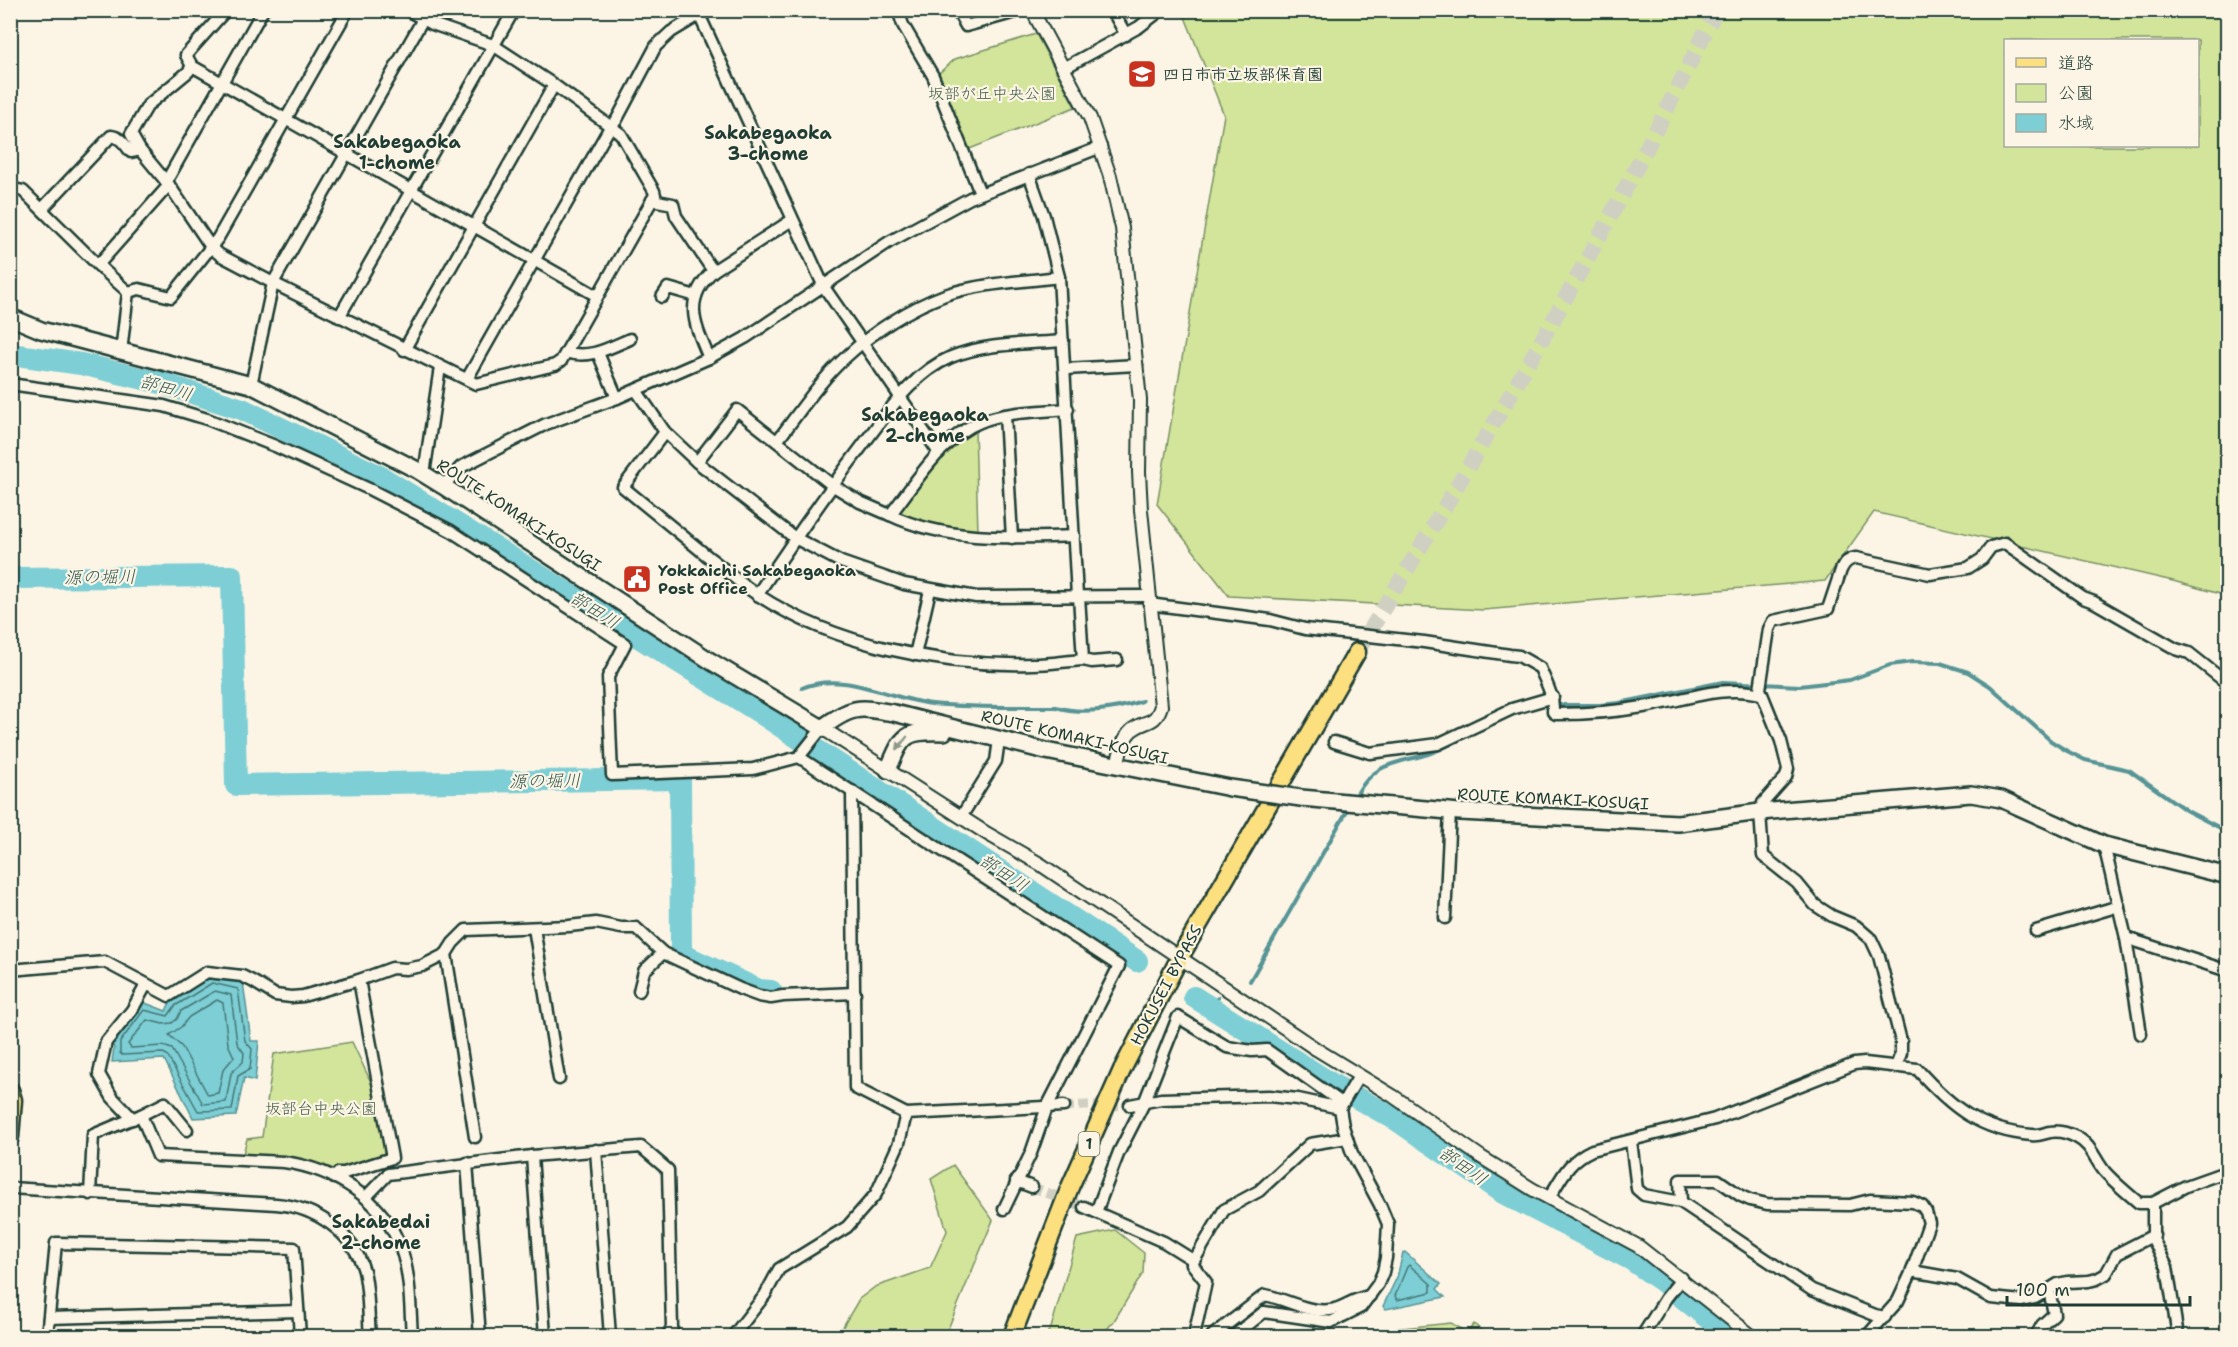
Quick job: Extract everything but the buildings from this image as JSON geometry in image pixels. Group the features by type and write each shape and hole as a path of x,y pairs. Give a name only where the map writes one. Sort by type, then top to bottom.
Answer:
{"main road":[{"name":"ROUTE KOMAKI-KOSUGI","path":"10,317 41,330 251,385 424,474 818,733 839,715 865,708 1117,766 1230,788 1301,798 1450,811 1678,823 1760,812 1971,794 2001,799 2104,845 2228,876"},
{"name":"HOKUSEI BYPASS","path":"1012,1336 1070,1187 1122,1070 1180,957 1357,652"},
{"path":"888,770 898,745 906,735 920,731 971,732"},
{"path":"10,1090 13,1100 10,1137"}],"street":[{"path":"226,10 186,55 192,66 597,296"},
{"path":"98,265 168,183 263,10"},
{"path":"128,292 139,289 171,297 211,247 348,10"},
{"path":"192,66 188,72 148,105 131,134 140,150 168,183 211,247 219,255 404,350 476,384 485,384 555,365 561,361 652,200 654,191 621,134 554,85 493,45 423,19 407,10"},
{"path":"339,317 514,10"},
{"path":"898,10 903,25 933,76 980,193"},
{"path":"957,10 966,26 1023,10"},
{"path":"1032,10 1064,68 1101,147 1122,228 1140,400 1141,510 1161,700 1155,719 1132,730 1126,737 1117,766"},
{"path":"1112,10 1126,34"},
{"path":"1064,68 1139,27 1161,10"},
{"path":"467,379 610,127 616,121 656,46 698,13 824,287 939,453"},
{"path":"251,385 273,283 423,19"},
{"path":"404,350 554,85"},
{"path":"42,209 111,136 122,140 131,152 140,150"},
{"path":"443,486 461,466 546,424 617,398 709,358 745,338 897,237 980,193 1101,147"},
{"path":"1029,174 1047,225 1059,277 1083,660"},
{"path":"10,188 23,190 128,292"},
{"path":"652,200 673,204 676,216 713,271"},
{"path":"709,358 694,320 696,296 705,278 792,220"},
{"path":"777,441 811,396 846,357 905,315 946,295 974,288 1059,277"},
{"path":"662,297 668,288 696,296"},
{"path":"121,352 128,292"},
{"path":"566,352 578,356 598,352 630,339"},
{"path":"757,595 832,485 900,397 932,367 958,354 989,347 1063,341"},
{"path":"598,352 617,398"},
{"path":"1065,369 1137,365"},
{"path":"424,474 440,367"},
{"path":"10,384 164,406 207,419 275,446 379,493 451,531 625,644 608,677 612,774 753,769 802,754 818,733 888,770 1040,864 1357,1079 1393,1096 1481,1157 1549,1198 1638,1246 1679,1281 1752,1336"},
{"path":"636,390 665,432 697,462 795,538 841,562 887,579 930,590 999,597 1078,596 1149,600 1270,620 1305,629 1424,642 1519,656 1540,668 1547,689 1553,698 1553,712 1556,714 1604,713 1731,690 1761,688"},
{"path":"890,515 939,453 966,429 981,421 1005,415 1068,409"},
{"path":"697,462 736,410 832,485 860,502 911,524 977,537 1074,536"},
{"path":"1005,415 1012,538"},
{"path":"665,432 622,487 757,595 794,615 831,631 915,655 984,663 1032,664 1117,660"},
{"path":"1896,1066 1901,1053 1900,1041 1876,949 1865,932 1815,905 1797,883 1763,856 1760,812 1763,803 1786,777 1788,769 1781,741 1761,688 1770,624 1775,619 1828,609 1840,570 1847,561 1856,558 1930,574 1968,568 1982,559 1991,547 2006,543 2083,598 2094,602 2176,650 2189,653 2228,684"},
{"path":"915,655 930,590"},
{"path":"1334,742 1370,753 1438,744 1512,709 1553,698"},
{"path":"961,817 993,769 999,740"},
{"path":"802,754 852,791 1119,966 1047,1107 1031,1153 1004,1209"},
{"path":"852,791 855,1088 906,1114 1064,1106"},
{"path":"1445,918 1450,811"},
{"path":"2104,845 2126,938 2142,1034"},
{"path":"2036,931 2119,906"},
{"path":"10,970 105,962 170,996 207,972 242,976 275,995 291,998 359,980 392,968 406,969 422,966 446,954 466,930 596,923 621,928 636,928 663,953 740,989 771,998 855,993"},
{"path":"534,928 559,1079"},
{"path":"2126,938 2228,971"},
{"path":"639,991 644,971 663,953"},
{"path":"446,954 475,1137"},
{"path":"334,1178 338,1173 392,1158 359,980"},
{"path":"146,985 132,1010 106,1042 99,1074 112,1097 137,1117 158,1156 284,1162 315,1169 366,1197 385,1219 401,1249 407,1274 412,1336"},
{"path":"1096,1212 1119,1152 1143,1103 1178,1017 1227,1047 1252,1051 1267,1050 1342,1104"},
{"path":"1549,1198 1571,1163 1592,1150 1715,1119 1854,1064 1865,1063 1917,1070 1941,1096 1962,1112 1985,1125 2016,1134 2036,1136 2060,1131 2084,1141 2089,1145 2102,1169 2139,1203 2153,1203 2186,1186 2228,1171"},
{"path":"1234,1336 1264,1312 1331,1322 1361,1307 1378,1284 1386,1258 1388,1224 1347,1138 1342,1104 1357,1079"},
{"path":"1130,1105 1161,1100 1269,1096 1342,1104"},
{"path":"90,1194 93,1135 165,1103 187,1130"},
{"path":"733,1336 765,1295 779,1269 847,1227 876,1194 899,1143 906,1114"},
{"path":"1194,1336 1206,1282 1192,1264 1224,1210 1259,1191 1310,1144 1347,1138"},
{"path":"1631,1141 1637,1189 1644,1194 1681,1202 1812,1290 1885,1317"},
{"path":"366,1197 388,1174 532,1156 641,1147 668,1170 672,1328 667,1336"},
{"path":"596,1150 610,1336"},
{"path":"532,1156 545,1336"},
{"path":"467,1163 480,1336"},
{"path":"1681,1202 1680,1180 1718,1180 1740,1196 1767,1204 1840,1205 1858,1204 1870,1200 1914,1202 1922,1206 1929,1223 1924,1243 1898,1301 1867,1336"},
{"path":"1016,1181 1032,1187"},
{"path":"10,1188 288,1205 316,1214 343,1235 358,1257 366,1283 370,1336"},
{"path":"2153,1203 2154,1235 2167,1267 2178,1336"},
{"path":"1084,1207 1164,1242 1193,1260"},
{"path":"1912,1271 1957,1279 1991,1298 2028,1300 2058,1284 2097,1279 2106,1274 2117,1254 2154,1235"},
{"path":"47,1336 57,1243 294,1248 300,1336"},
{"path":"1642,1336 1679,1281"},
{"path":"2036,1336 2042,1325 2054,1314 2049,1290"},
{"path":"1212,1336 1265,1295 1301,1306 1330,1311 1359,1297 1370,1296"},
{"path":"49,1318 298,1311"}],"green space":[{"path":"2227,11 2227,596 2173,581 1874,512 1825,581 1483,610 1229,596 1157,504 1224,115 1183,12"},
{"name":"坂部が丘中央公園","path":"1036,34 1075,107 967,150 938,74 955,59"},
{"path":"975,428 978,533 947,529 900,516 898,511 951,446"},
{"name":"坂部台中央公園","path":"352,1042 377,1095 387,1155 344,1169 330,1169 314,1162 289,1157 243,1154 247,1139 262,1137 274,1054"},
{"path":"953,1165 993,1220 945,1336 789,1336 838,1335 859,1299 875,1287 930,1268 947,1231 931,1179"},
{"path":"1115,1230 1144,1253 1143,1273 1114,1321 1101,1336 1045,1336 1051,1328 1077,1238"},
{"path":"1451,1323 1467,1333 1474,1324 1488,1336 1369,1336 1373,1331"}],"water":[{"path":"211,976 243,982 251,1041 259,1041 255,1081 244,1078 236,1116 193,1118 164,1059 112,1062 114,1047 111,1045 140,1001 166,1011 170,1002"},
{"path":"1405,1252 1441,1284 1437,1289 1445,1297 1386,1309 1383,1306 1397,1277"}],"waterway":[{"name":"部田川","path":"10,354 81,364 161,383 242,409 383,478 762,714 1137,961"},
{"name":"源の堀川","path":"10,578 232,576 234,677"},
{"path":"1541,705 1619,703 1723,682 1800,686 1850,680 1890,665 1912,662 1940,663 1968,672 1990,686 2051,741 2067,751 2085,760 2129,770 2187,811 2228,832"},
{"path":"802,688 818,683 834,682 866,687 932,704 978,707 1056,707 1077,711 1111,709 1142,701"},
{"name":"源の堀川","path":"234,686 236,785 680,779 681,954 759,990 771,991"},
{"path":"1355,797 1370,777 1386,766 1433,752 1463,738"},
{"path":"1250,981 1348,809"},
{"name":"部田川","path":"1194,997 1337,1087 1395,1119 1501,1192 1630,1259 1662,1281 1730,1336"},
{"path":"1206,1004 1218,998"}],"tunnel":[{"path":"1357,652 1544,336 1633,174 1716,10"},
{"path":"1064,1106 1130,1105"},
{"path":"1032,1187 1084,1207"}],"place":[{"name":"四日市市立坂部保育園","path":"1142,74"},
{"name":"Yokkaichi Sakabegaoka Post Office","path":"637,579"}],"district":[{"name":"Sakabegaoka 3-chome","path":"768,143"},
{"name":"Sakabegaoka 1-chome","path":"397,152"},
{"name":"Sakabegaoka 2-chome","path":"925,425"},
{"name":"Sakabedai 2-chome","path":"381,1232"}]}
